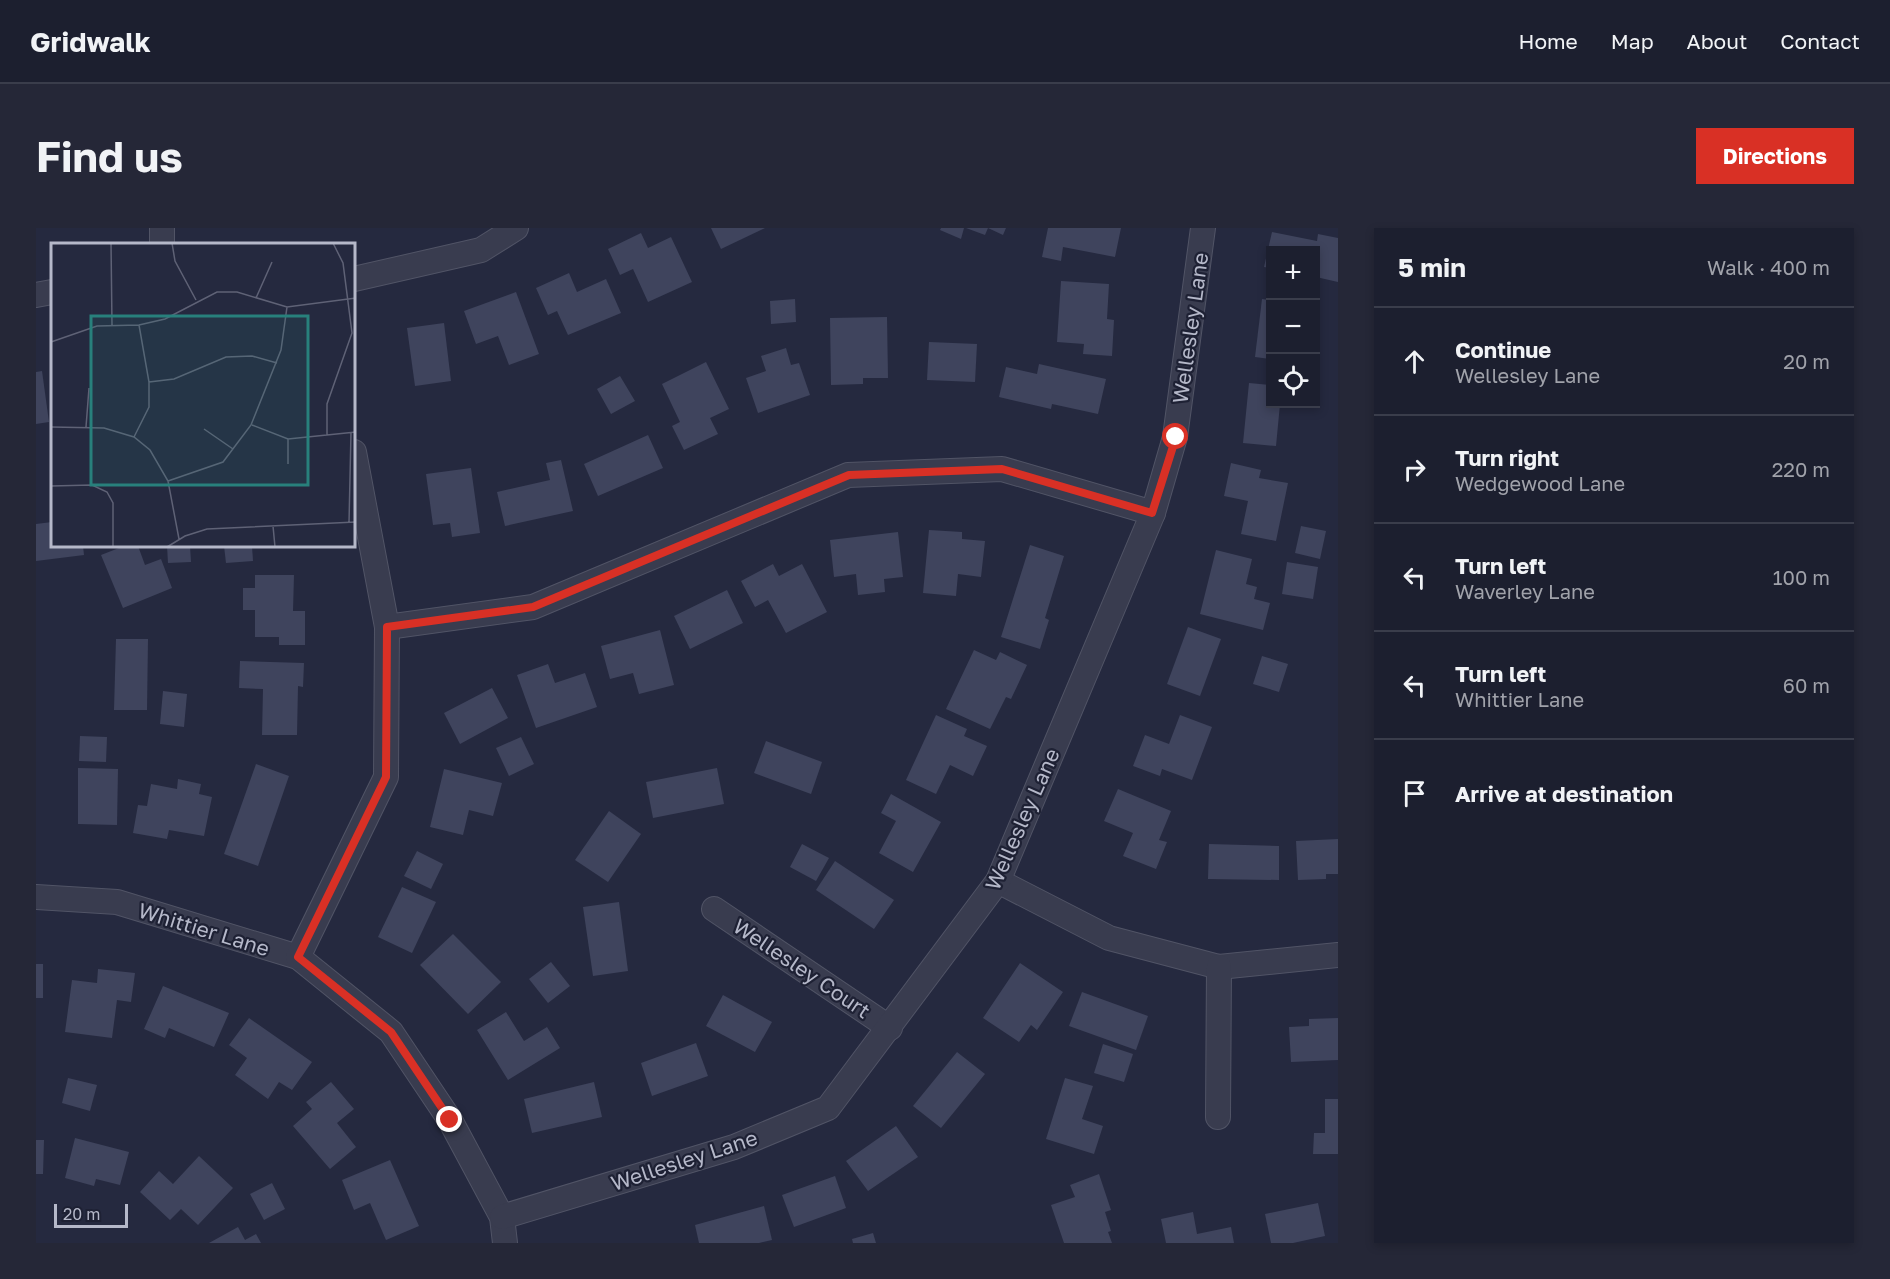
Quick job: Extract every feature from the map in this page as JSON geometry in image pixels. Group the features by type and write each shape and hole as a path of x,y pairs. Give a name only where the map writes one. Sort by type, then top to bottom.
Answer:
{"street":[{"path":"356,279 481,250 516,228"},
{"name":"Wellesley Lane","path":"502,1217 734,1147 828,1108 998,881 1152,513 1176,437 1203,228"},
{"path":"36,296 51,292"},
{"path":"298,957 386,777 387,627 356,463"},
{"path":"387,627 533,607 849,475 1002,469 1152,513"},
{"path":"998,881 1109,939 1219,967 1338,956"},
{"name":"Whittier Lane","path":"36,897 117,902 298,957 391,1032 450,1120 502,1217 505,1243"},
{"name":"Wellesley Court","path":"714,909 890,1028"},
{"path":"1218,1117 1219,967"}],"building":[{"path":"711,228 765,228 721,249"},
{"path":"941,228 964,228 961,239 940,230"},
{"path":"966,228 988,228 985,235"},
{"path":"988,228 1006,228 1003,235"},
{"path":"1048,228 1121,228 1115,257 1063,247 1061,261 1042,257"},
{"path":"1272,232 1317,241 1318,234 1338,238 1338,282 1320,278 1320,246 1269,246"},
{"path":"641,233 648,248 671,237 692,282 648,302 633,269 620,275 608,249"},
{"path":"569,273 577,292 606,279 621,313 568,335 557,311 548,315 536,288"},
{"path":"1061,281 1109,284 1107,319 1114,320 1112,356 1083,354 1084,344 1057,342"},
{"path":"516,292 539,354 509,365 498,336 476,344 464,311"},
{"path":"795,299 796,322 771,324 770,301"},
{"path":"1262,299 1266,300 1266,358 1255,357"},
{"path":"887,317 888,378 863,378 863,384 831,385 830,318"},
{"path":"444,323 451,381 415,386 407,328"},
{"path":"929,342 977,344 975,382 927,380"},
{"path":"786,348 791,365 799,363 810,395 758,413 746,378 766,371 761,356"},
{"path":"706,362 729,409 710,418 718,434 684,450 672,426 680,422 662,384"},
{"path":"1039,364 1106,379 1098,414 1052,404 1051,409 999,397 1006,367 1037,374"},
{"path":"42,371 49,422 36,424 36,372"},
{"path":"620,376 635,401 611,414 597,389"},
{"path":"1249,383 1266,385 1266,408 1280,408 1276,446 1243,443"},
{"path":"648,435 663,468 598,496 584,464"},
{"path":"561,460 573,511 505,526 497,492 550,480 546,463"},
{"path":"1231,463 1261,470 1259,478 1288,483 1276,541 1241,534 1248,501 1224,496"},
{"path":"471,468 480,533 452,537 450,523 433,525 426,474"},
{"path":"51,522 51,548 83,548 84,555 36,561 36,524"},
{"path":"1301,526 1326,531 1320,559 1295,553"},
{"path":"929,530 962,532 962,539 985,541 981,577 958,574 956,596 923,593"},
{"path":"898,532 903,577 884,579 885,592 858,595 856,574 834,577 830,540"},
{"path":"1030,545 1064,556 1045,618 1049,620 1040,649 1001,637"},
{"path":"119,548 139,548 145,565 161,559 172,588 123,608 101,555"},
{"path":"167,548 190,548 191,562 168,563"},
{"path":"224,548 252,548 253,561 226,563"},
{"path":"1216,550 1252,559 1246,584 1257,587 1254,599 1270,603 1263,630 1200,614"},
{"path":"1287,562 1318,567 1313,599 1282,594"},
{"path":"773,564 779,576 802,564 827,612 786,633 768,600 755,607 741,581"},
{"path":"255,575 294,575 293,611 305,611 305,645 279,645 279,637 255,637 255,610 243,610 243,588 255,588"},
{"path":"727,590 743,623 690,649 674,616"},
{"path":"1188,627 1221,639 1200,696 1167,684"},
{"path":"660,630 674,685 639,694 633,673 610,679 601,646"},
{"path":"116,639 148,639 147,710 114,710"},
{"path":"974,650 996,660 1000,652 1027,665 1011,699 1006,697 990,729 946,709"},
{"path":"1262,656 1288,664 1279,692 1253,684"},
{"path":"240,661 304,663 303,687 298,686 297,735 262,735 263,689 239,688"},
{"path":"548,664 555,683 585,673 597,707 536,728 517,675"},
{"path":"492,688 508,718 460,744 444,713"},
{"path":"163,691 187,694 184,727 160,724"},
{"path":"936,715 967,729 964,736 987,746 973,776 950,765 936,794 906,780"},
{"path":"1180,715 1212,727 1192,780 1162,769 1160,776 1133,766 1145,735 1169,744"},
{"path":"80,736 107,737 106,762 79,761"},
{"path":"521,737 534,764 509,776 496,748"},
{"path":"766,741 822,762 811,794 754,773"},
{"path":"256,764 289,776 258,866 224,854"},
{"path":"78,768 118,769 117,825 78,824"},
{"path":"717,768 724,804 653,818 646,782"},
{"path":"444,769 502,783 493,816 469,810 463,835 430,827"},
{"path":"178,779 201,784 199,794 212,797 204,836 169,830 167,839 133,833 138,805 147,806 151,784 177,789"},
{"path":"1118,789 1171,811 1159,840 1167,842 1156,869 1123,856 1133,833 1104,821"},
{"path":"891,794 941,822 913,872 879,853 896,821 881,813"},
{"path":"609,811 641,834 608,882 575,860"},
{"path":"1338,839 1338,874 1326,874 1326,879 1298,880 1296,841"},
{"path":"802,844 829,858 816,881 790,867"},
{"path":"1209,844 1279,846 1279,880 1208,879"},
{"path":"417,851 443,864 431,889 404,876"},
{"path":"835,861 894,900 874,929 816,890"},
{"path":"402,887 436,902 412,953 378,937"},
{"path":"619,902 628,971 593,976 583,907"},
{"path":"453,934 501,982 468,1014 420,965"},
{"path":"551,962 570,986 548,1003 529,979"},
{"path":"1020,963 1063,992 1037,1030 1031,1025 1019,1042 983,1018"},
{"path":"36,964 43,964 43,998 36,998"},
{"path":"98,969 135,973 131,1002 117,1000 112,1038 65,1032 72,980 97,983"},
{"path":"163,986 229,1013 214,1047 169,1028 165,1038 144,1029"},
{"path":"1082,992 1148,1016 1136,1050 1069,1026"},
{"path":"723,995 772,1022 755,1052 706,1026"},
{"path":"506,1012 524,1041 547,1027 560,1048 508,1080 477,1030"},
{"path":"249,1018 312,1062 292,1090 279,1082 268,1099 235,1075 247,1058 229,1045"},
{"path":"1338,1018 1338,1060 1291,1062 1289,1027 1309,1026 1309,1019"},
{"path":"696,1043 708,1076 652,1096 641,1063"},
{"path":"1103,1044 1133,1054 1124,1082 1094,1073"},
{"path":"957,1052 985,1074 941,1128 913,1106"},
{"path":"68,1078 97,1085 90,1111 62,1103"},
{"path":"1065,1078 1093,1086 1082,1119 1103,1126 1094,1154 1046,1139"},
{"path":"331,1082 354,1109 337,1123 356,1147 330,1169 293,1126 312,1109 306,1102"},
{"path":"594,1082 602,1117 532,1133 524,1099"},
{"path":"1325,1099 1338,1099 1338,1154 1313,1154 1314,1133 1325,1133"},
{"path":"896,1126 918,1157 868,1191 846,1161"},
{"path":"75,1138 129,1152 120,1185 96,1179 94,1186 65,1178"},
{"path":"36,1140 44,1140 43,1174 36,1174"},
{"path":"199,1156 233,1188 198,1225 181,1209 170,1220 140,1192 159,1171 173,1184"},
{"path":"390,1160 419,1226 386,1240 370,1203 354,1210 342,1180"},
{"path":"1099,1174 1111,1210 1105,1212 1112,1243 1064,1243 1051,1205 1075,1197 1070,1185"},
{"path":"835,1176 846,1208 794,1227 782,1195"},
{"path":"272,1183 285,1209 264,1220 250,1194"},
{"path":"1318,1203 1325,1236 1293,1243 1271,1243 1265,1214"},
{"path":"764,1206 772,1240 759,1243 699,1243 695,1225"},
{"path":"1193,1212 1197,1234 1231,1227 1234,1243 1166,1243 1161,1219"},
{"path":"238,1227 245,1240 256,1234 261,1243 209,1243"},
{"path":"873,1233 876,1243 853,1243 852,1239"}],"route":[{"path":"450,1120 391,1032 298,957 386,777 387,627 533,607 849,475 1002,469 1152,513 1176,437"}]}
